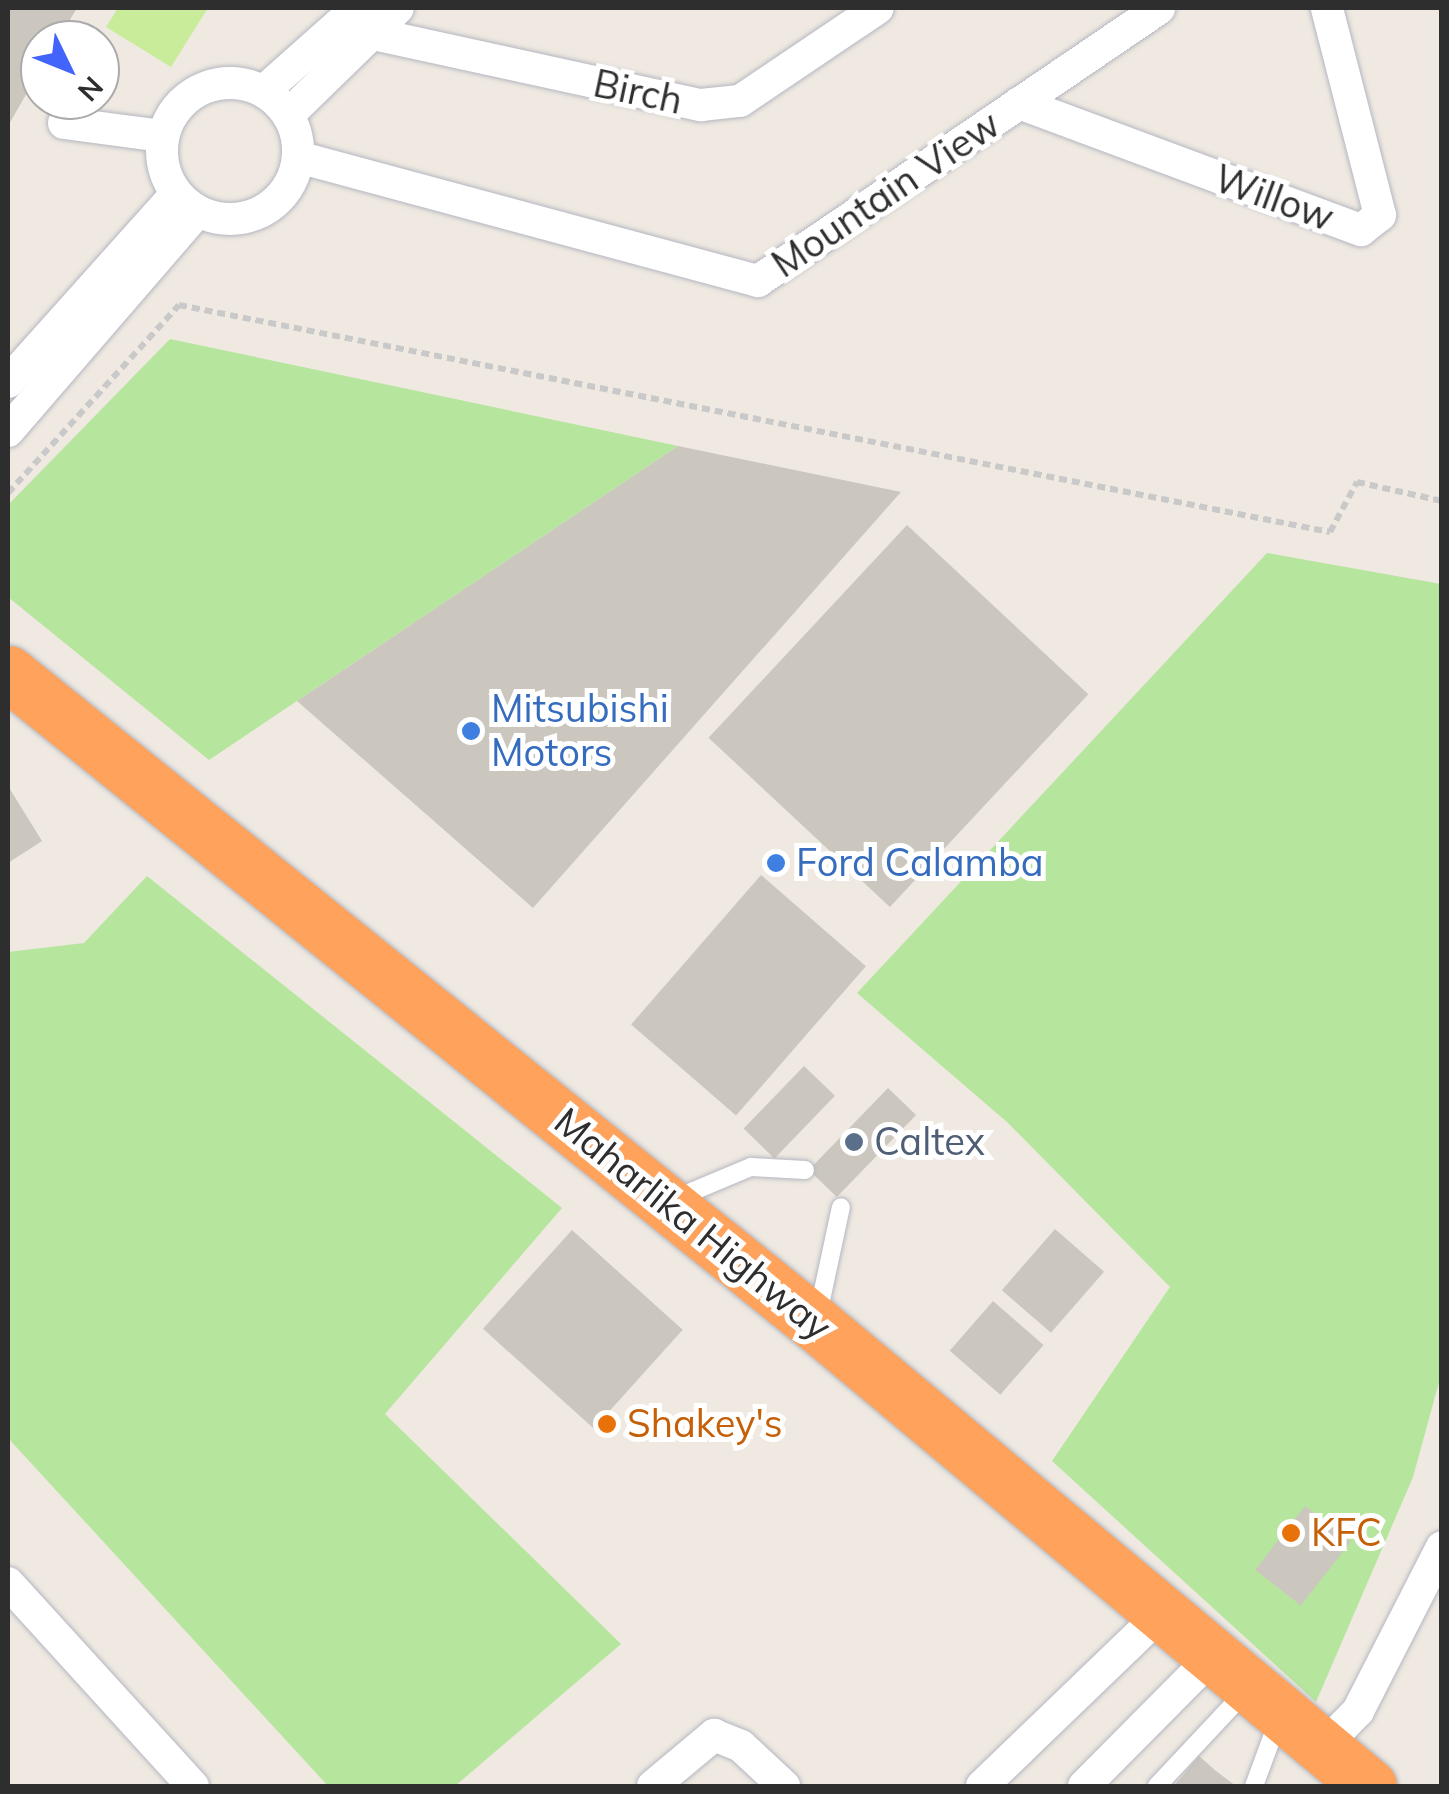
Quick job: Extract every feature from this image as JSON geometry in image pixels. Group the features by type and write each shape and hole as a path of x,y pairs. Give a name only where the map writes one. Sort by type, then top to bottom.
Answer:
{"highway":[{"name":"Maharlika Highway","path":"8,673 667,1202 1164,1610 1369,1786"}],"street":[{"path":"264,91 365,21 398,8"},
{"name":"Birch","path":"365,21 701,105 740,102 878,8"},
{"name":"Mountain View","path":"298,157 758,281 1159,8"},
{"name":"Willow","path":"1019,103 1362,230 1380,214 1327,8"},
{"path":"288,115 365,21"},
{"path":"244,84 264,91 288,115 298,157 292,178 263,211 242,219 186,203 162,156 163,136 171,116 202,88 244,84"},
{"path":"64,123 163,136"},
{"path":"8,382 186,203"},
{"path":"8,431 186,203"},
{"path":"1324,1746 1358,1711 1442,1547"},
{"path":"8,1582 193,1786"},
{"path":"982,1786 1164,1610"},
{"path":"1084,1786 1249,1683"},
{"path":"653,1786 714,1735 742,1746 784,1786"}],"lane":[{"path":"667,1202 751,1167 805,1170"},
{"path":"816,1324 842,1207"},
{"path":"1157,1786 1249,1683"},
{"path":"1249,1683 1254,1786"}],"path":[{"path":"8,493 179,304 1330,532 1357,482 1442,501"}],"green space":[{"path":"118,8 208,8 171,67 120,36 120,20 110,20"},
{"path":"170,339 678,446 209,760 8,597 8,505"},
{"path":"1267,553 1441,584 1441,1375 1413,1477 1316,1702 1052,1461 1170,1287 1007,1122 857,993"},
{"path":"147,876 562,1208 385,1414 621,1644 455,1786 328,1786 8,1438 8,952 84,943"}],"building":[{"path":"8,8 77,8 70,20 20,20 20,105 8,126"},
{"name":"Mitsubishi Motors","path":"678,446 901,492 533,908 297,701"},
{"path":"907,525 1088,694 890,907 709,738"},
{"path":"8,786 42,841 8,863"},
{"path":"761,875 866,966 736,1116 631,1024"},
{"path":"804,1066 835,1096 774,1158 744,1129"},
{"path":"888,1088 916,1115 837,1197 809,1170"},
{"path":"1055,1229 1104,1272 1051,1333 1002,1290"},
{"path":"572,1230 683,1330 594,1429 483,1329"},
{"path":"993,1301 1044,1345 1000,1395 950,1351"},
{"path":"1305,1506 1351,1542 1301,1606 1255,1570"},
{"path":"1199,1756 1216,1771 1236,1786 1174,1786"}],"place":[{"name":"Mitsubishi Motors","path":"471,731"},
{"name":"Ford Calamba","path":"776,863"},
{"name":"Caltex","path":"854,1142"},
{"name":"Shakey's","path":"607,1424"},
{"name":"KFC","path":"1291,1533"}]}
